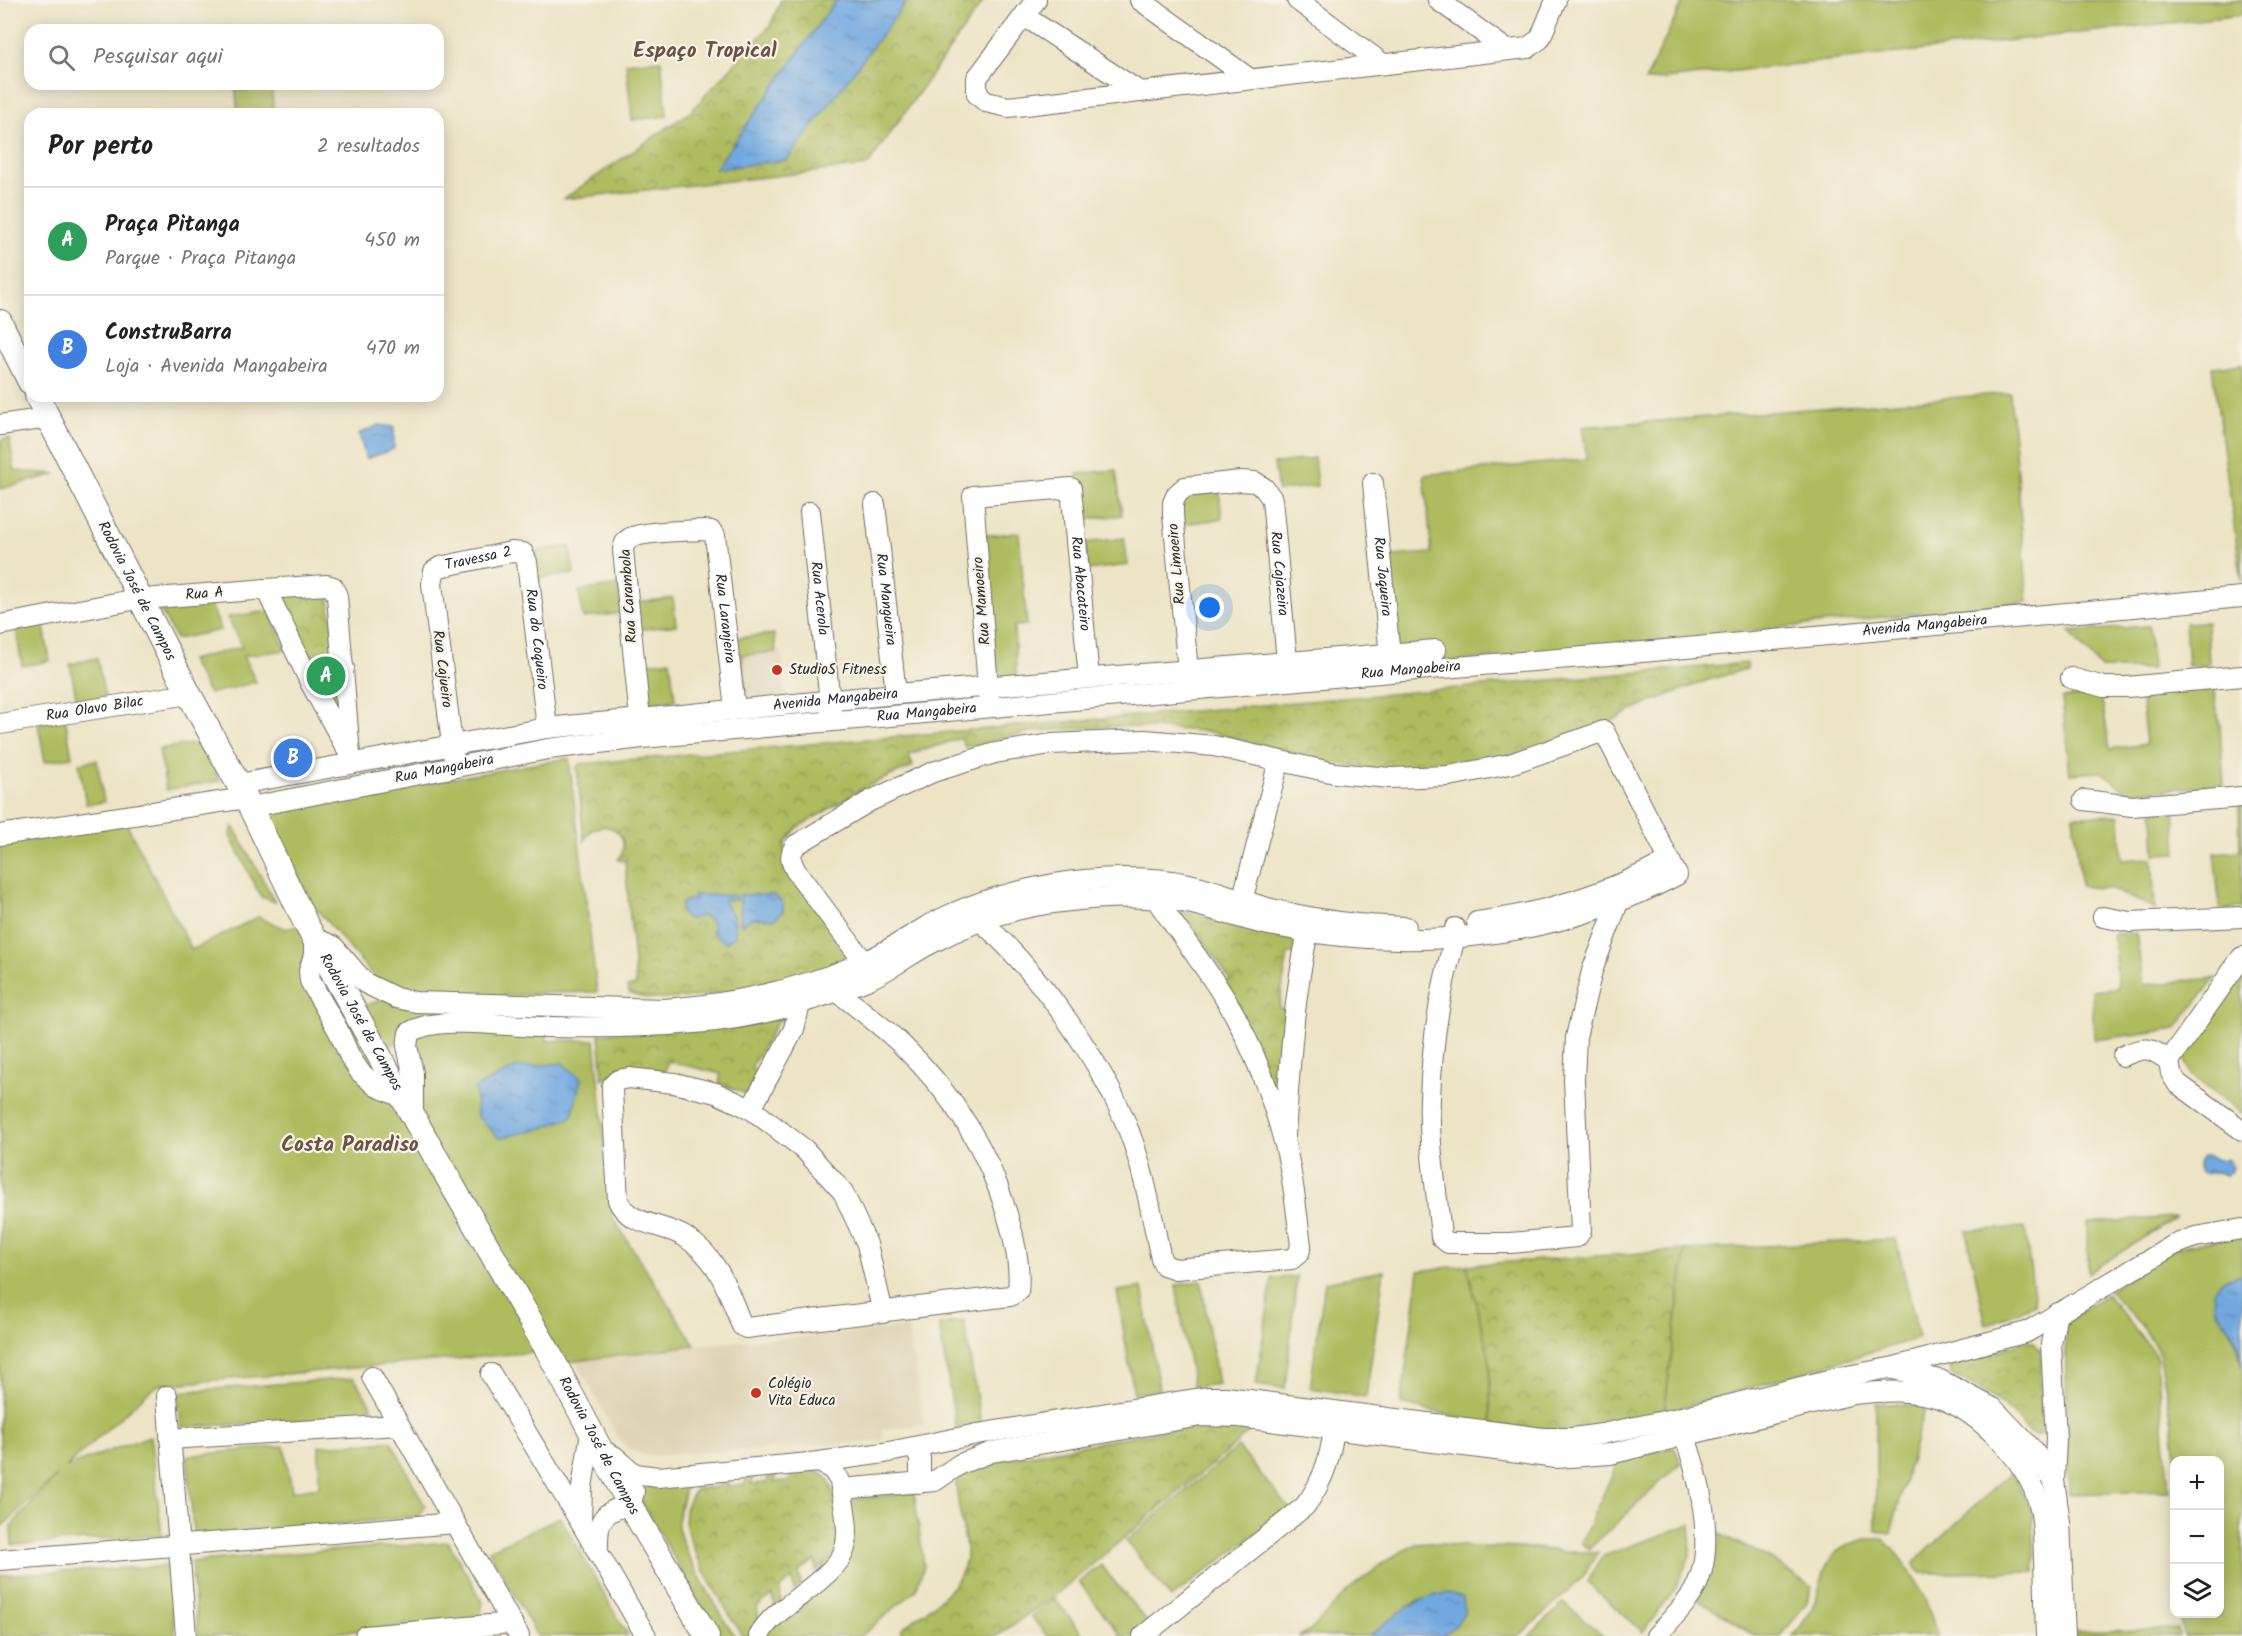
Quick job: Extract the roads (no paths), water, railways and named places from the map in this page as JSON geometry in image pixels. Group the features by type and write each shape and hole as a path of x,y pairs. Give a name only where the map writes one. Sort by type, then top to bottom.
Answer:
{"main road":[{"path":"2,329 24,371"},
{"name":"Rodovia José de Campos","path":"40,402 189,693 245,796 314,938 548,1351 630,1505 707,1636"}],"street":[{"path":"1140,0 1250,79"},
{"path":"1296,0 1383,64"},
{"path":"1437,0 1507,50"},
{"path":"1140,92 1030,8 977,78 977,94 986,102 1008,107 1140,92 1250,79 1527,48 1540,39 1556,0"},
{"path":"0,425 48,418"},
{"name":"Rua Limoeiro","path":"1190,689 1173,503 1177,494 1185,487 1241,481 1254,482 1264,488"},
{"name":"Rua Jaqueira","path":"1373,483 1390,663"},
{"name":"Rua Abacateiro","path":"973,496 1071,488 1089,678"},
{"name":"Rua Cajazeira","path":"1264,488 1272,499 1274,510 1287,661"},
{"name":"Rua Mamoeiro","path":"973,496 989,697"},
{"name":"Rua Mangueira","path":"875,504 896,694"},
{"name":"Rua Acerola","path":"810,512 831,710"},
{"name":"Rua Laranjeira","path":"711,531 717,542 735,709"},
{"name":"Rua Carambola","path":"642,738 624,544 629,539 640,535 711,531"},
{"name":"Travessa 2","path":"434,571 440,567 511,552 523,553"},
{"name":"Rua do Coqueiro","path":"523,553 527,562 547,728"},
{"name":"Rua Cajueiro","path":"434,571 432,584 453,757"},
{"name":"Rua A","path":"0,625 141,599 327,585 333,587 337,596 344,668"},
{"path":"266,589 311,684 351,759"},
{"name":"Avenida Mangabeira","path":"1609,655 2242,597"},
{"name":"Avenida Mangabeira","path":"245,796 351,759 453,757 547,728 735,709 831,710 896,694 989,697 1089,678 1287,661 1390,663 1436,650"},
{"name":"Rua Mangabeira","path":"245,796 453,757 642,738 831,710 989,697 1190,689 1390,663 1609,655"},
{"path":"311,684 344,668 351,759"},
{"path":"2071,678 2104,687 2127,687 2242,676"},
{"name":"Rua Olavo Bilac","path":"0,724 189,693"},
{"path":"864,962 796,871 791,863 791,852 804,838 870,801 933,772 995,753 1052,744 1145,740 1214,746 1335,773 1390,778 1449,776 1510,764 1604,731 1674,867"},
{"path":"1239,907 1279,761"},
{"path":"0,835 245,796"},
{"path":"2084,800 2132,806 2242,797"},
{"path":"350,1057 364,1060 379,1054 418,1027 434,1024 530,1027 699,1006 870,979 926,945 981,921 1035,906 1089,880 1140,879 1187,883 1239,907 1272,926 1377,940 1455,932 1507,932 1565,918 1651,888 1674,867"},
{"path":"409,1033 407,1046 413,1072 408,1106 376,1086 360,1072 350,1057 338,1030 310,981 309,971 314,956 314,938 333,945 365,983 396,998 416,1002 529,1005 608,1016 720,1020 800,1004 864,962 960,910 988,900 1058,893 1156,899 1271,909 1370,925 1419,927 1455,932 1555,906 1674,867"},
{"path":"981,921 1026,967 1071,1027 1098,1069 1130,1134 1164,1264 1176,1269 1292,1260 1296,1257 1301,1245 1291,1171 1285,1144 1259,1069 1235,1016 1193,950 1156,899"},
{"path":"1455,932 1436,1028 1430,1100 1434,1167 1442,1237 1448,1243 1500,1243 1577,1237 1581,1231 1574,1080 1576,1037 1592,971 1619,900"},
{"path":"2103,917 2130,922 2242,917"},
{"path":"1285,1144 1294,1017 1301,963 1308,932"},
{"path":"2242,957 2169,1061 2170,1072 2177,1083 2242,1130"},
{"path":"829,985 901,1044 937,1083 969,1127 997,1181 1014,1236 1018,1287 1014,1294 883,1313 746,1328 742,1326 723,1276 708,1257 686,1238 664,1226 627,1214 621,1207 616,1185 612,1086 618,1080 629,1078 675,1083 716,1093 751,1109 804,1149 843,1192 867,1244 883,1313"},
{"path":"338,1030 353,1010 374,1001 396,998"},
{"path":"751,1109 794,1029 800,1004"},
{"path":"529,1005 533,1016 530,1027"},
{"path":"2124,1056 2139,1049 2154,1050 2169,1061"},
{"path":"581,1523 582,1487 595,1440 635,1474 658,1477 819,1462 914,1448 977,1434 1208,1397 1226,1397 1334,1420 1556,1458 1610,1454 1682,1427 1837,1378 1889,1368 2027,1332 2174,1245 2195,1237 2242,1229"},
{"path":"2057,1313 2051,1344 2055,1439 2054,1481 2060,1522 2065,1636"},
{"path":"2027,1332 2041,1335 2051,1344"},
{"path":"1940,1389 1945,1354"},
{"path":"1889,1368 1993,1408 2023,1453 2054,1481"},
{"path":"491,1374 646,1636"},
{"path":"365,1636 515,1630 372,1377"},
{"path":"1682,1427 1853,1394 1887,1391 1914,1393 1940,1389"},
{"path":"167,1396 186,1636"},
{"path":"841,1489 935,1481 960,1464 992,1452 1201,1416 1334,1420"},
{"path":"1143,1636 1305,1506 1323,1477 1334,1420"},
{"path":"170,1439 399,1425"},
{"path":"1656,1636 1693,1593 1704,1565 1706,1539 1704,1511 1682,1427"},
{"path":"2023,1453 2055,1439"},
{"path":"914,1448 920,1458 920,1483"},
{"path":"2023,1453 2029,1479 2039,1503 2043,1524 2046,1636"},
{"path":"759,1636 771,1619 821,1578 840,1559 844,1548 846,1532 837,1474 819,1462"},
{"path":"598,1554 597,1535 600,1520 610,1511 630,1505 634,1491 639,1484 658,1477"},
{"path":"562,1492 577,1491 582,1487"},
{"path":"0,1560 455,1523"}],"water":[{"path":"836,0 908,0 787,160 715,169"},
{"path":"379,425 394,427 394,449 366,459 359,434"},
{"path":"694,895 735,895 736,900 724,900 735,924 735,935 726,943 712,932 713,925 707,917 700,916 690,920 681,914 681,904 687,900 693,900"},
{"path":"740,895 774,895 783,903 783,911 775,919 752,918 741,925"},
{"path":"562,1063 581,1078 572,1117 540,1129 499,1138 477,1116 475,1088 515,1068"},
{"path":"2206,1156 2218,1160 2227,1159 2232,1165 2231,1171 2225,1175 2216,1172 2203,1174 2198,1164"},
{"path":"2242,1276 2242,1369 2239,1347 2233,1333 2214,1307 2213,1292 2223,1280"},
{"path":"1448,1593 1463,1597 1464,1613 1455,1626 1441,1636 1369,1636 1415,1603"}],"place":[{"name":"StudioS Fitness","path":"777,670"},
{"name":"Praça Pitanga","path":"326,676"},
{"name":"ConstruBarra","path":"293,758"},
{"name":"Colégio Vita Educa","path":"756,1393"}],"district":[{"name":"Espaço Tropical","path":"705,51"},
{"name":"Costa Paradiso","path":"350,1145"}]}
